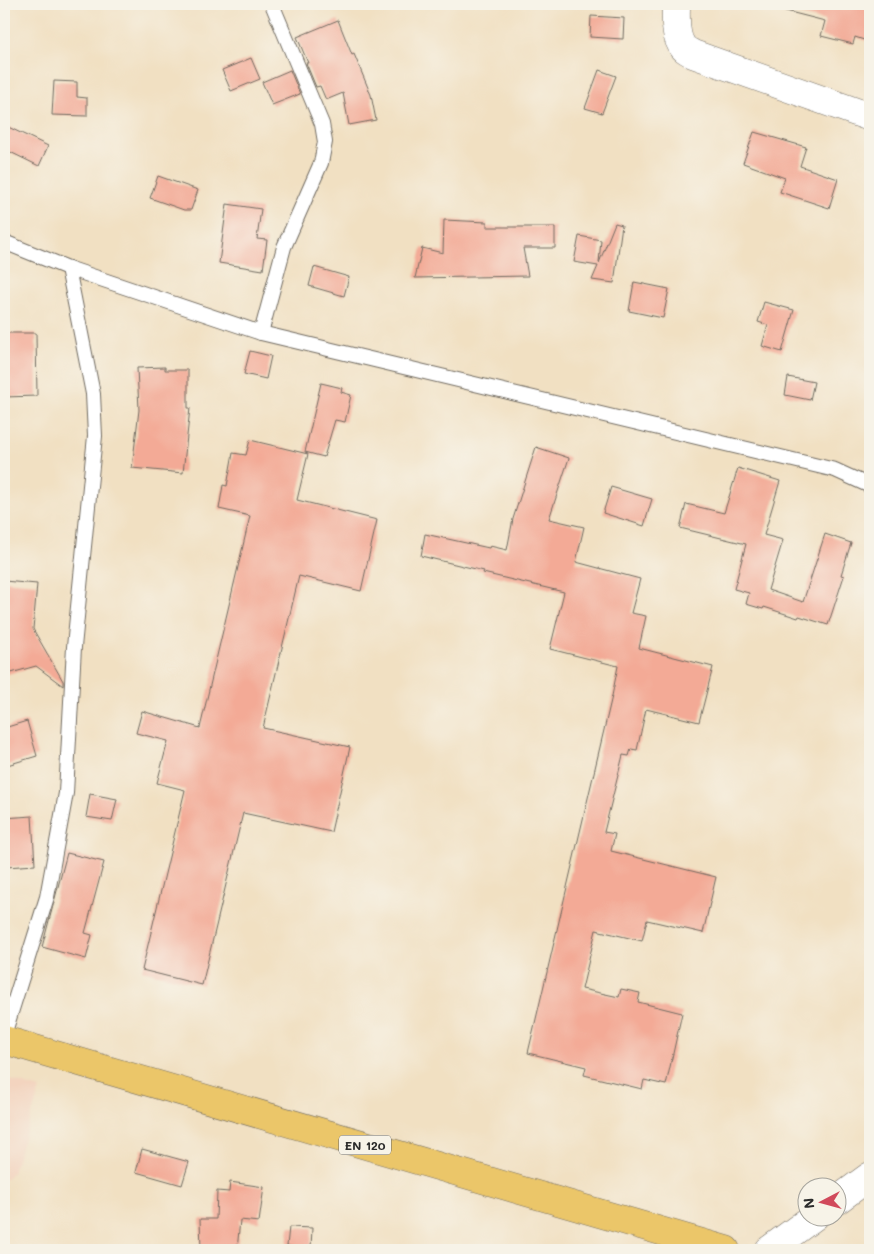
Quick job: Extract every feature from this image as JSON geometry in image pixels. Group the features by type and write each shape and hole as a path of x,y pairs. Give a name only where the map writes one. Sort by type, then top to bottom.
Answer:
{"main road":[{"name":"EN 120","path":"4,1040 726,1250"}],"street":[{"path":"676,4 678,36 683,48 693,54 870,117"},
{"path":"846,1194 870,1176"},
{"path":"769,1250 801,1226"}],"lane":[{"path":"261,333 284,247 321,163 325,142 322,124 272,4"},
{"path":"4,242 68,268 261,333 835,470 870,486"},
{"path":"4,1035 47,897 66,793 75,638 95,436 93,394 68,268"}],"shaded area":[{"path":"4,1078 40,1089 13,1172 4,1180"}],"building":[{"path":"783,4 862,4 870,6 870,42 855,37 853,44 821,36 825,21 782,10"},
{"path":"591,16 624,18 623,39 590,37"},
{"path":"338,20 371,95 376,120 349,125 343,93 326,100 320,86 316,87 306,63 308,63 297,37"},
{"path":"251,58 260,79 231,91 222,70"},
{"path":"290,70 300,94 272,105 262,82"},
{"path":"599,70 616,76 602,113 585,108"},
{"path":"54,81 77,82 77,97 87,98 87,116 52,115"},
{"path":"4,125 48,146 39,166 4,149"},
{"path":"754,132 806,147 800,166 838,179 829,208 780,192 785,178 743,163"},
{"path":"158,176 198,190 191,210 184,210 150,198"},
{"path":"227,204 261,209 257,239 267,240 263,270 219,263"},
{"path":"444,220 487,222 487,227 555,227 555,248 523,248 528,276 415,278 422,248 443,253"},
{"path":"615,223 622,225 614,283 592,280 598,266 574,262 579,236 601,240 599,263"},
{"path":"314,267 349,277 344,296 309,286"},
{"path":"634,282 669,289 663,318 629,311"},
{"path":"764,302 794,310 782,352 762,346 768,325 758,322"},
{"path":"4,333 36,333 37,396 4,397"},
{"path":"250,351 271,356 266,379 244,374"},
{"path":"165,367 165,370 188,370 188,408 190,408 183,473 132,468 139,410 137,368"},
{"path":"788,377 814,382 810,400 785,395"},
{"path":"321,383 342,388 341,392 351,395 345,422 335,420 324,457 305,452"},
{"path":"250,440 308,454 297,500 377,520 361,591 299,576 263,728 350,747 331,832 243,813 202,985 142,970 185,790 157,783 168,741 136,733 142,711 200,728 250,516 219,509 223,485 227,486 233,453 246,455"},
{"path":"536,447 569,458 549,519 584,527 576,562 640,579 631,613 646,616 639,648 713,667 699,722 646,709 637,750 631,749 629,756 623,755 604,832 615,834 611,851 716,877 703,933 647,920 642,941 596,930 582,989 619,997 621,989 640,993 638,1002 682,1013 666,1085 644,1080 642,1089 584,1075 586,1067 528,1053 618,666 550,649 564,592 421,556 425,534 507,550 513,519"},
{"path":"738,468 780,481 764,535 783,540 768,590 803,602 825,534 851,543 841,575 844,576 828,625 764,607 763,609 746,604 749,593 734,589 746,544 680,528 686,504 724,513"},
{"path":"611,487 652,499 644,526 603,513"},
{"path":"4,581 37,584 33,629 63,681 63,686 36,666 4,675 4,640 6,639"},
{"path":"27,721 37,756 4,766 4,728"},
{"path":"90,794 117,799 112,821 86,817"},
{"path":"32,816 35,865 6,867 4,818"},
{"path":"67,853 104,862 85,933 92,935 86,959 42,947"},
{"path":"142,1149 189,1162 182,1185 136,1172"},
{"path":"230,1182 264,1187 259,1222 240,1220 237,1250 201,1250 200,1219 216,1219 217,1191 229,1192"},
{"path":"289,1227 312,1228 311,1248 287,1246"}]}
